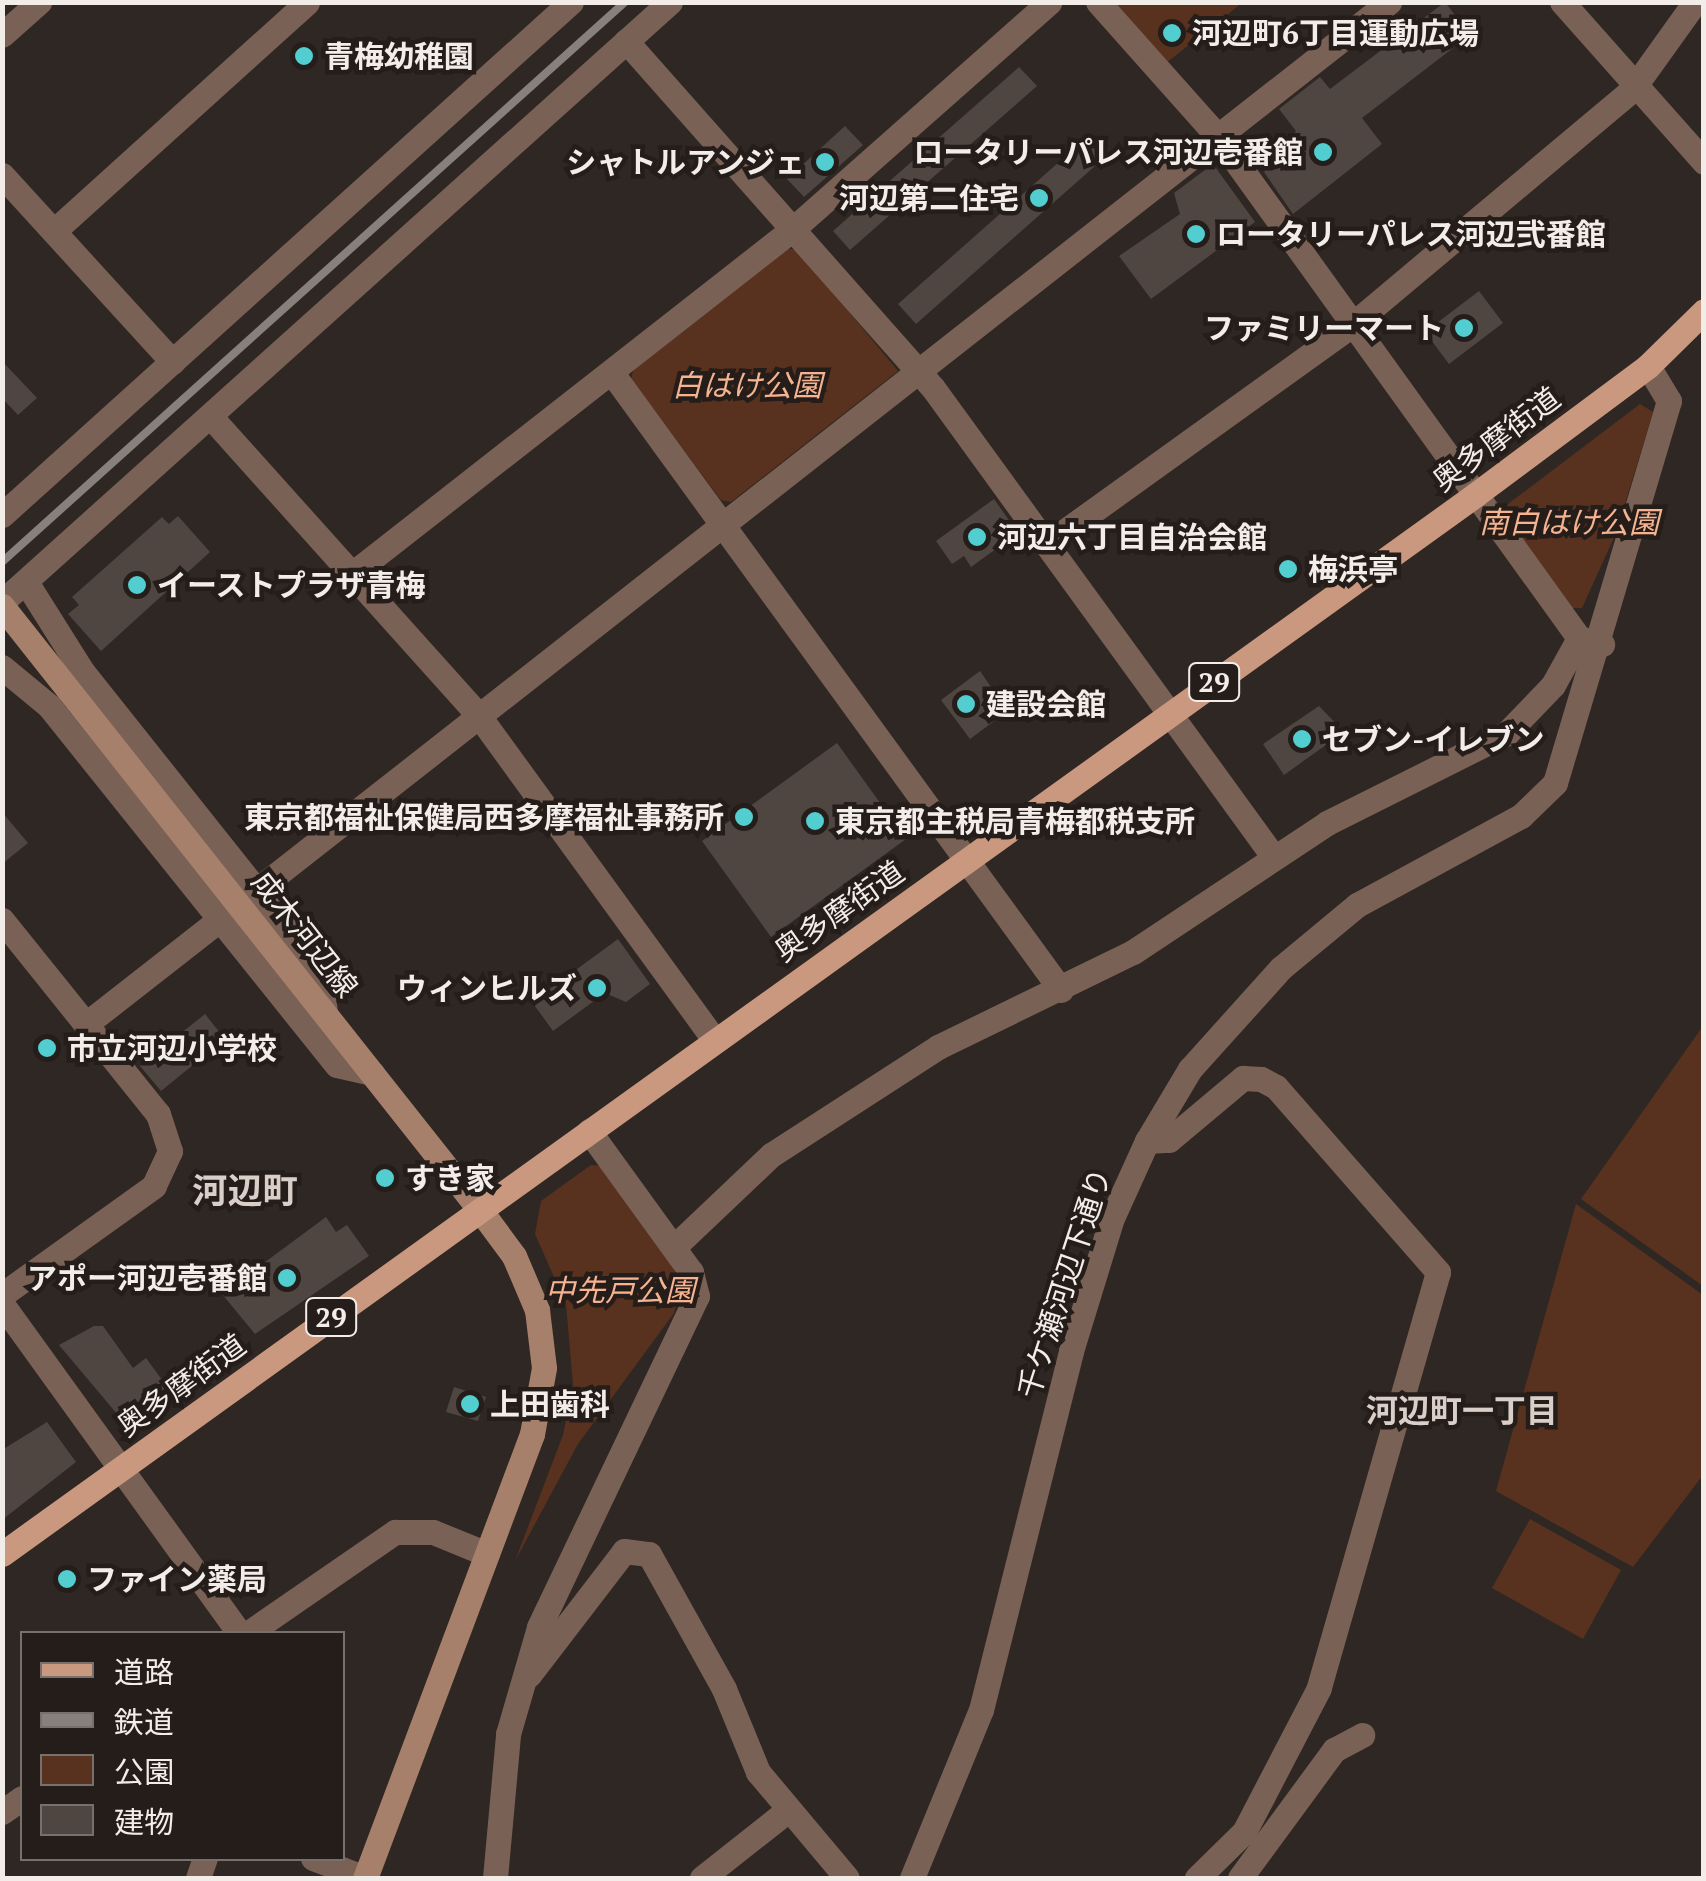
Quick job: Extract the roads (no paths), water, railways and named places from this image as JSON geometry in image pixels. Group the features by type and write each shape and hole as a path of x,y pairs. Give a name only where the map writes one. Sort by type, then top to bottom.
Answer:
{"main road":[{"name":"奥多摩街道","path":"2,1554 1475,495 1648,366 1704,311"},
{"name":"成木河辺線","path":"12,594 372,1074 480,1210 526,1280 544,1368 532,1434 365,1878"}],"street":[{"path":"2,35 39,2"},
{"path":"54,231 307,2"},
{"path":"2,515 571,2"},
{"path":"325,1012 320,970 82,671 12,594 670,2"},
{"path":"352,574 794,228 1049,2"},
{"path":"674,1247 771,1155 938,1048 1133,952 1274,856 1507,733 1591,641 1475,495 1219,138 1098,2"},
{"path":"257,890 1389,2"},
{"path":"1562,2 1632,90 1704,162"},
{"path":"1048,544 1353,324 1632,90 1695,2"},
{"path":"626,42 920,372 1274,856"},
{"path":"2,175 173,362"},
{"name":"千ケ瀬河辺下通り","path":"912,1878 981,1710 1071,1351 1112,1218 1147,1141 1200,1056 1281,968 1400,877 1542,803 1669,401 1648,366"},
{"path":"612,374 1061,990"},
{"path":"210,416 479,716 714,1040"},
{"path":"2,666 48,706 337,1065 372,1074"},
{"path":"2,920 164,1123 168,1164 154,1186 2,1295"},
{"path":"86,1024 220,920"},
{"path":"1147,1141 1169,1140 1243,1078 1260,1079 1276,1086 1438,1272 1319,1688 1244,1832 1197,1878"},
{"path":"494,1878 495,1824 523,1682 570,1553 694,1309 697,1283 589,1131"},
{"path":"2,1304 242,1631"},
{"path":"248,1631 395,1532 432,1532 487,1554"},
{"path":"523,1682 624,1551 649,1554 724,1689 758,1772 847,1878"},
{"path":"1240,1878 1334,1750 1362,1735"},
{"path":"702,1878 788,1810"},
{"path":"321,1861 365,1878"}],"railway":[{"path":"2,562 625,2"}],"place":[{"name":"河辺町6丁目運動広場","path":"1172,33"},
{"name":"青梅幼稚園","path":"304,56"},
{"name":"ロータリーパレス河辺壱番館","path":"1323,152"},
{"name":"シャトルアンジェ","path":"825,162"},
{"name":"河辺第二住宅","path":"1039,198"},
{"name":"ロータリーパレス河辺弐番館","path":"1196,234"},
{"name":"ファミリーマート","path":"1464,328"},
{"name":"河辺六丁目自治会館","path":"977,537"},
{"name":"梅浜亭","path":"1288,569"},
{"name":"イーストプラザ青梅","path":"137,585"},
{"name":"建設会館","path":"966,704"},
{"name":"セブン-イレブン","path":"1302,739"},
{"name":"東京都福祉保健局西多摩福祉事務所","path":"744,817"},
{"name":"東京都主税局青梅都税支所","path":"815,821"},
{"name":"ウィンヒルズ","path":"597,988"},
{"name":"市立河辺小学校","path":"47,1048"},
{"name":"すき家","path":"385,1178"},
{"name":"アポー河辺壱番館","path":"287,1278"},
{"name":"上田歯科","path":"470,1404"},
{"name":"ファイン薬局","path":"67,1579"}],"district":[{"name":"河辺町","path":"245,1190"},
{"name":"河辺町一丁目","path":"1462,1410"}],"park label":[{"name":"白はけ公園","path":"747,385"},
{"name":"南白はけ公園","path":"1569,522"},
{"name":"中先戸公園","path":"620,1290"}]}
